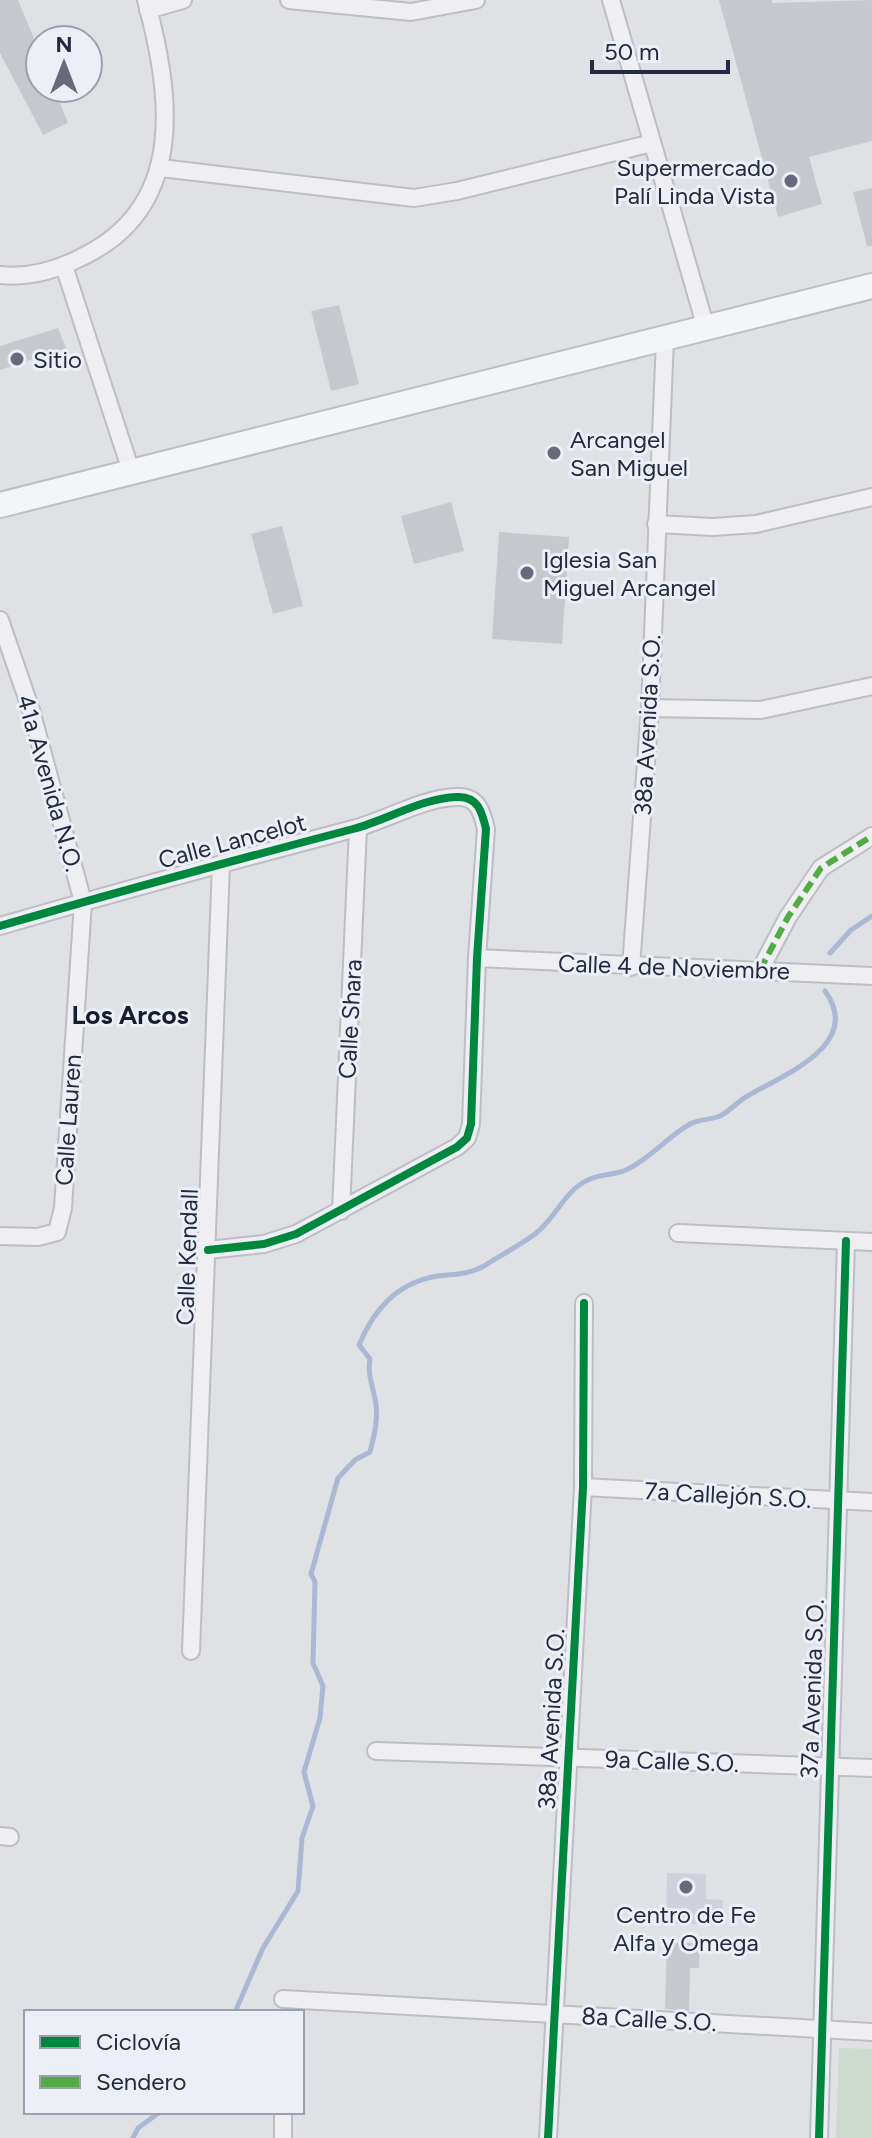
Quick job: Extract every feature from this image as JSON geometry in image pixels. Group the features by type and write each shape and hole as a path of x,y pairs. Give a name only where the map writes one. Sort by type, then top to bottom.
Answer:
{"main road":[{"path":"0,505 872,286"}],"street":[{"path":"0,275 17,277 64,266 94,252 123,229 145,201 161,168 166,105 164,78 147,5 183,0"},
{"path":"289,0 411,12 476,0"},
{"path":"611,0 706,328"},
{"path":"161,168 414,198 457,191 652,143"},
{"path":"64,266 131,471"},
{"name":"38a Avenida S.O.","path":"631,967 650,708 665,338"},
{"path":"656,524 713,527 756,524 872,497"},
{"name":"41a Avenida N.O.","path":"0,620 31,710 83,902"},
{"path":"650,708 761,710 872,686"},
{"name":"Calle Lancelot","path":"0,926 358,828 460,796 474,800 482,811 486,829 477,958"},
{"name":"Calle Shara","path":"341,1211 358,828"},
{"path":"760,970 788,917 821,868 872,836"},
{"name":"Calle Kendall","path":"191,1651 221,864"},
{"name":"Calle Lauren","path":"0,1236 38,1237 57,1232 63,1208 83,902"},
{"path":"208,1250 264,1244 296,1234 457,1147 467,1138 471,1124 477,958"},
{"name":"Calle 4 de Noviembre","path":"477,958 872,976"},
{"path":"678,1233 872,1242"},
{"name":"37a Avenida S.O.","path":"819,2138 825,2030 846,1241"},
{"name":"38a Avenida S.O.","path":"548,2138 583,1487 584,1303"},
{"name":"7a Callejón S.O.","path":"583,1487 872,1502"},
{"name":"9a Calle S.O.","path":"376,1751 872,1768"},
{"name":"8a Calle S.O.","path":"283,1999 872,2032"},
{"path":"283,2114 283,2138"}],"shaded area":[{"name":"Centro de Fe Alfa y Omega","path":"667,1873 706,1874 706,1899 723,1900 722,1925 666,1924"},
{"path":"839,2048 872,2049 872,2138 836,2138"}],"building":[{"path":"0,0 18,0 28,24 24,24 24,99 0,53"},
{"path":"719,0 772,0 772,3 872,0 872,141 809,157 822,204 778,217"},
{"path":"27,104 60,104 68,123 43,135"},
{"path":"872,188 872,246 867,246 853,192"},
{"path":"339,305 359,384 331,391 311,311"},
{"name":"Sitio","path":"58,328 66,348 0,370 0,346"},
{"path":"451,502 464,551 414,564 401,516"},
{"path":"282,526 303,606 273,614 251,534"},
{"name":"Iglesia San Miguel Arcangel","path":"499,532 569,537 562,644 492,639"},
{"path":"667,1943 700,1943 699,1968 690,1968 689,2011 665,2009"}],"waterway":[{"path":"830,953 851,930 872,916"},
{"path":"236,2010 263,1948 298,1891 302,1838 313,1806 304,1772 320,1718 323,1686 313,1663 315,1582 311,1574 338,1478 355,1460 370,1452 373,1440 376,1411 370,1359 359,1345 365,1332 380,1309 399,1291 423,1279 467,1273 484,1266 535,1234 581,1184 635,1165 690,1124 720,1116 745,1097 800,1066 828,1041 835,1026 834,1009 825,991"},
{"path":"133,2138 138,2128 157,2114"}],"marked path":[{"path":"760,970 788,917 821,868 872,836"}],"cycle path":[{"path":"0,926 353,829 431,801 464,797 478,806 486,829 477,958 471,1124 467,1138 457,1147 296,1234 264,1244 208,1250"},
{"path":"819,2138 846,1241"},
{"path":"548,2138 583,1487 584,1303"}],"place":[{"name":"Supermercado Palí Linda Vista","path":"791,181"},
{"name":"Sitio","path":"17,359"},
{"name":"Arcangel San Miguel","path":"554,453"},
{"name":"Iglesia San Miguel Arcangel","path":"527,573"},
{"name":"Centro de Fe Alfa y Omega","path":"686,1887"}],"district":[{"name":"Los Arcos","path":"130,1015"}]}
